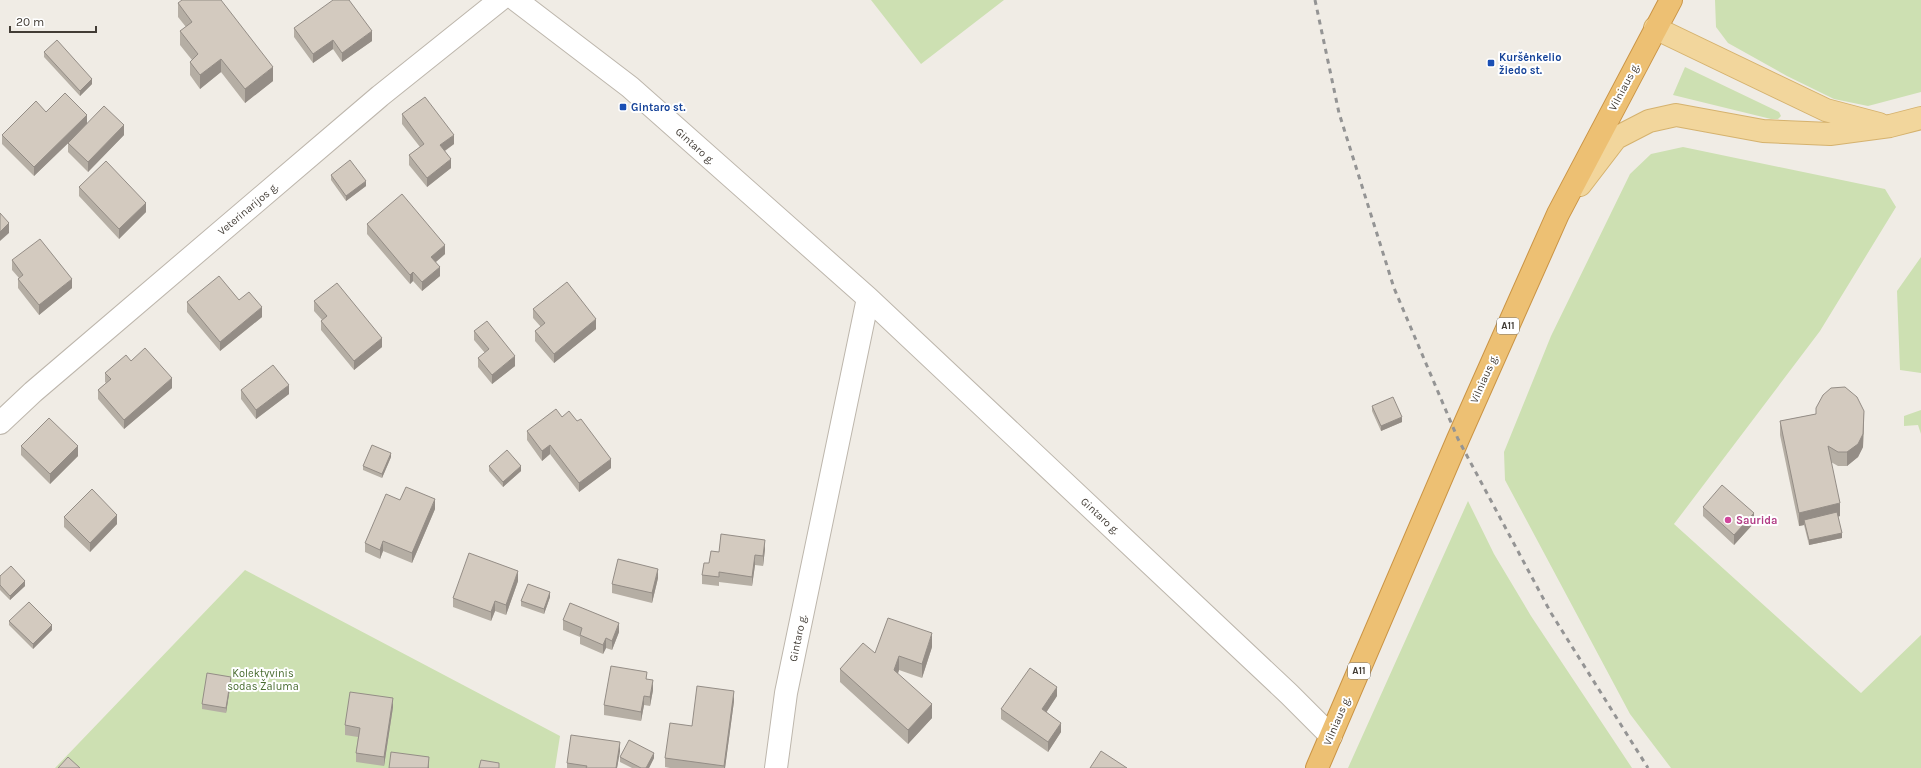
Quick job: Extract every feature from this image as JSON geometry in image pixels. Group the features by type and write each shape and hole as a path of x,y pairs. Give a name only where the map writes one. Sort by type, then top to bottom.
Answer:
{"highway":[{"name":"Vilniaus g.","path":"1317,768 1458,439 1558,214 1671,0"}],"main road":[{"path":"1655,28 1826,110 1890,126"},
{"path":"1558,214 1616,138 1649,121 1676,115 1763,131 1830,134 1890,126 1921,118"}],"street":[{"name":"Veterinarijos g.","path":"0,423 33,392 368,106 500,0"},
{"name":"Gintaro g.","path":"516,0 630,88 868,298 1289,694 1331,736"},
{"name":"Gintaro g.","path":"776,768 786,693 868,298"}],"green space":[{"path":"871,0 1004,0 921,64"},
{"path":"1715,0 1921,0 1921,92 1868,106 1834,99 1787,76 1728,43 1716,27"},
{"path":"1685,67 1779,112 1781,116 1778,119 1771,119 1673,95"},
{"path":"1683,147 1885,189 1896,207 1820,331 1674,524 1861,693 1921,635 1921,768 1671,768 1630,714 1505,480 1504,452 1551,336 1630,174 1651,154"},
{"path":"1921,257 1921,373 1900,370 1897,291"},
{"path":"1921,410 1921,434 1918,425 1904,426 1904,416"},
{"path":"1468,501 1494,554 1531,616 1632,768 1348,768"},
{"name":"Kolektyvinis sodas Žaluma","path":"245,570 560,736 555,768 55,768"}],"building":[{"path":"182,0 221,0 273,67 245,89 221,59 200,75 190,62 198,54 180,31 192,22 178,3"},
{"path":"333,0 349,0 372,31 342,53 333,40 313,54 294,28"},
{"path":"57,40 92,79 80,91 44,52"},
{"path":"65,93 87,115 34,167 2,135 36,101 46,112"},
{"path":"425,97 454,135 440,145 451,159 427,178 409,155 424,144 402,114"},
{"path":"104,106 124,125 88,162 68,143"},
{"path":"350,160 366,181 346,196 331,175"},
{"path":"106,161 146,203 119,229 79,187"},
{"path":"402,194 445,245 431,257 440,267 422,282 413,272 410,275 367,224"},
{"path":"0,213 9,223 0,232"},
{"path":"40,239 72,279 39,305 18,279 23,275 12,260"},
{"path":"219,276 239,300 249,292 262,307 220,342 187,302"},
{"path":"567,282 596,319 554,354 535,331 545,323 533,309"},
{"path":"337,283 382,338 354,361 321,321 327,316 314,301"},
{"path":"487,321 515,356 492,375 478,358 489,349 474,331"},
{"path":"145,348 172,378 124,420 98,390 111,379 105,373 126,355 131,361"},
{"path":"273,365 289,385 256,410 241,390"},
{"name":"Saurida","path":"1845,387 1857,397 1864,411 1863,434 1858,444 1847,452 1838,452 1828,446 1840,503 1799,513 1780,421 1816,414 1816,408 1823,395 1831,388"},
{"path":"1393,397 1402,417 1381,426 1372,406"},
{"path":"556,409 562,417 569,411 577,421 581,419 611,459 579,483 550,445 542,451 527,431"},
{"path":"49,418 78,446 50,474 21,446"},
{"path":"372,445 391,453 382,474 363,466"},
{"path":"507,450 521,466 503,482 489,466"},
{"name":"Saurida","path":"1722,485 1754,513 1734,535 1703,507"},
{"path":"406,487 435,499 412,553 383,541 380,550 365,543 386,494 400,500"},
{"path":"92,489 117,515 90,543 64,517"},
{"name":"Saurida","path":"1837,512 1842,533 1809,540 1804,520"},
{"path":"721,534 765,540 763,556 755,555 752,577 719,572 719,577 702,575 704,563 709,563 711,551 719,552"},
{"path":"469,553 518,571 506,605 495,601 491,612 453,598"},
{"path":"618,559 658,569 652,593 612,584"},
{"path":"11,566 25,581 10,596 0,585 0,576"},
{"path":"528,584 550,592 544,609 521,601"},
{"path":"29,602 52,625 33,644 9,621"},
{"path":"570,603 619,623 612,641 606,638 603,645 580,635 582,628 563,620"},
{"path":"888,618 932,633 922,664 899,656 894,670 932,704 908,730 840,669 863,643 875,653"},
{"path":"611,666 647,672 646,679 653,680 650,697 644,696 641,712 604,705"},
{"path":"1030,668 1057,687 1042,709 1061,723 1048,742 1001,709"},
{"path":"207,673 231,677 226,708 202,704"},
{"path":"697,686 734,691 724,766 665,758 670,723 692,726"},
{"path":"350,692 393,698 384,757 356,753 360,728 345,725"},
{"path":"571,735 620,742 616,768 586,768 587,766 567,763"},
{"path":"629,740 654,753 646,768 641,768 620,757"},
{"path":"1101,751 1127,768 1090,768"},
{"path":"391,752 429,757 428,768 389,768"},
{"path":"68,757 80,768 58,768"},
{"path":"481,760 499,763 499,768 479,768"}],"railway":[{"path":"1315,0 1339,113 1394,288 1458,439 1551,613 1648,768"}],"place":[{"name":"Kuršėnkelio žiedo st.","path":"1491,63"},
{"name":"Gintaro st.","path":"623,107"},
{"name":"Saurida","path":"1728,520"}]}
